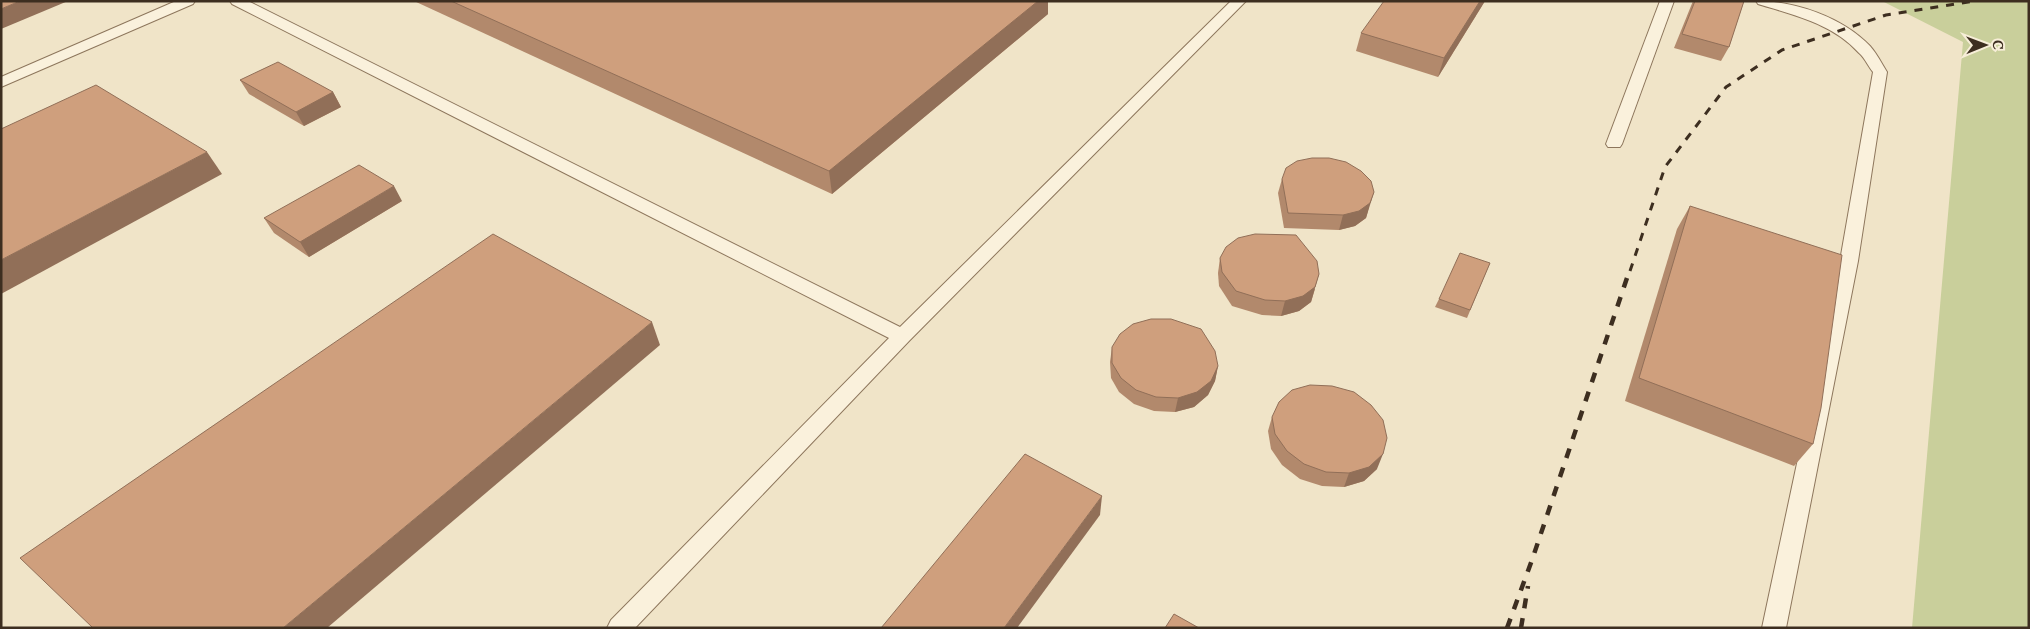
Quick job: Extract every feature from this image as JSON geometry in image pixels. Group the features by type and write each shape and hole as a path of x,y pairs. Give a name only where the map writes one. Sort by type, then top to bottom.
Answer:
{"lane":[{"path":"1,84 188,1"},
{"path":"237,1 902,336"},
{"path":"619,628 902,336 1239,1"},
{"path":"1614,144 1667,1"},
{"path":"1763,1 1817,18 1842,30 1863,47 1880,72 1849,260 1774,628"}],"green space":[{"path":"1882,1 2029,1 2029,628 1912,628 1963,42"}],"building":[{"path":"1,1 20,1 1,9"},
{"path":"451,1 1038,1 829,171"},
{"path":"1384,1 1480,1 1444,58 1361,33"},
{"path":"1695,1 1744,1 1729,47 1682,34"},
{"path":"278,62 333,92 296,112 240,80"},
{"path":"96,85 207,152 1,260 1,129"},
{"path":"1312,158 1329,158 1346,162 1361,171 1371,181 1374,192 1370,203 1359,211 1343,215 1288,213 1282,179 1286,168 1297,161"},
{"path":"359,165 394,186 300,242 264,218"},
{"path":"1690,206 1842,255 1821,408 1813,444 1639,378"},
{"path":"493,234 652,322 283,628 93,628 20,558"},
{"path":"1255,234 1296,235 1317,261 1319,274 1315,287 1303,296 1285,301 1265,300 1236,291 1222,272 1220,258 1226,247 1238,238"},
{"path":"1460,253 1490,263 1470,310 1439,299"},
{"path":"1151,319 1171,319 1201,329 1215,351 1218,366 1211,381 1197,392 1178,398 1156,397 1136,390 1121,378 1112,363 1112,347 1120,334 1133,324"},
{"path":"1310,385 1332,386 1354,392 1371,405 1383,420 1387,438 1383,454 1369,467 1349,473 1326,472 1304,464 1287,451 1275,434 1272,417 1279,402 1292,390"},
{"path":"1025,454 1102,496 1004,628 881,628"},
{"path":"1174,614 1199,628 1165,628"}],"railway":[{"path":"1630,271 1665,167 1726,87 1782,50 1886,15 1975,1"},
{"path":"1507,628 1532,560 1630,269"},
{"path":"1521,628 1528,586"}]}
